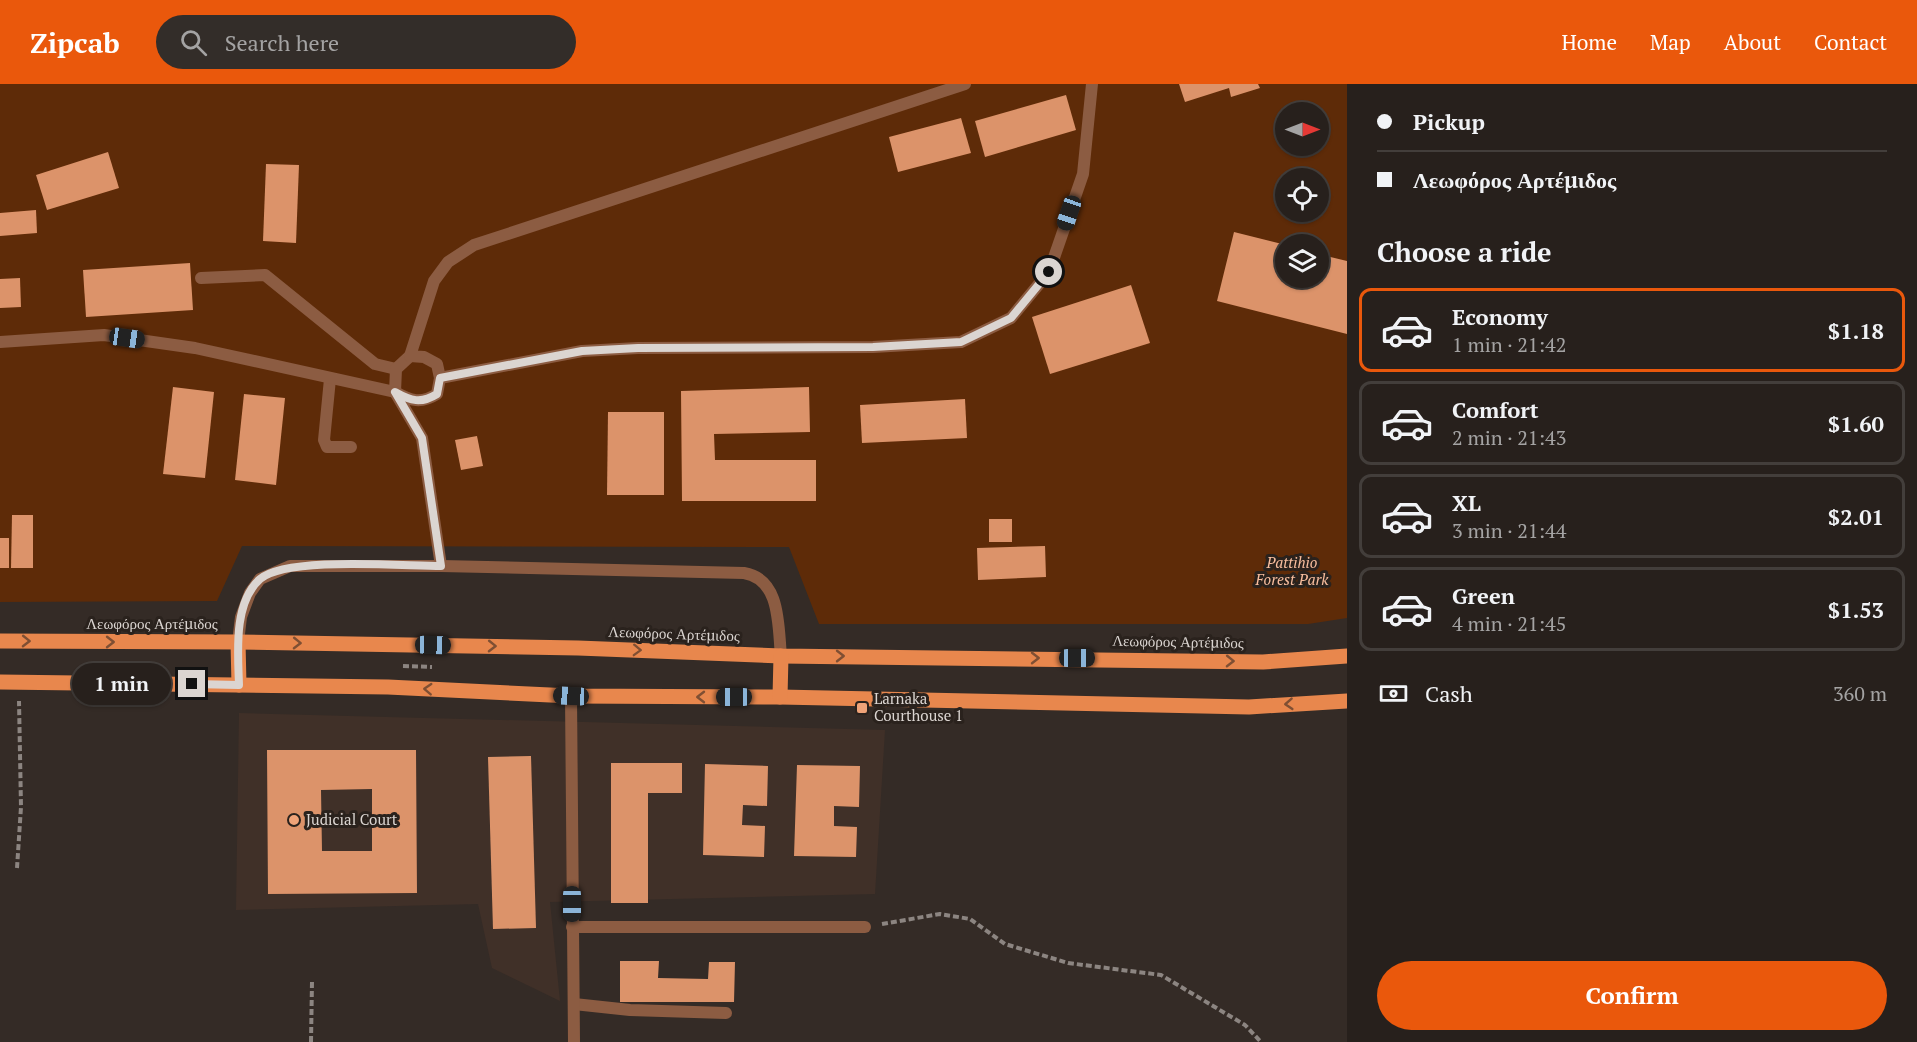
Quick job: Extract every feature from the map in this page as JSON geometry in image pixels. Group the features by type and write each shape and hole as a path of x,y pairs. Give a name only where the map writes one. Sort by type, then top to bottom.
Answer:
{"main road":[{"name":"Λεωφόρος Αρτέμιδος","path":"0,641 238,642 578,648 781,656 1263,662 1347,656"},
{"path":"238,642 239,685"},
{"path":"780,697 781,656"},
{"path":"0,682 388,687 571,696 780,697 1249,707 1347,701"}],"street":[{"path":"441,566 422,438 395,392 396,369 410,356 434,281 448,262 474,245 965,84"},
{"path":"440,378 582,351 638,348 873,347 961,342 1011,318 1049,272 1083,174 1092,84"},
{"path":"201,278 265,275 375,364 396,369"},
{"path":"0,342 104,335 195,348 305,370 330,379 395,392 410,400 425,401 437,394 440,378 437,364 424,357 410,356"},
{"path":"330,379 324,440 327,447 351,447"},
{"path":"238,642 241,617 249,593 260,579 271,573 290,566 314,565 441,566 756,575 768,587 775,604 781,656"},
{"path":"571,696 574,1042"},
{"path":"572,927 865,927"},
{"path":"574,1004 630,1010 726,1013"}],"path":[{"path":"401,666 432,667"},
{"path":"17,868 21,807 19,682"},
{"path":"865,927 940,914 970,919 1005,944 1058,960 1161,975 1245,1025 1261,1042"},
{"path":"312,982 312,1042"}],"shaded area":[{"path":"239,713 885,730 875,894 550,902 560,1001 492,968 478,904 236,910"}],"green space":[{"name":"Pattihio Forest Park","path":"0,84 1347,84 1347,618 1308,624 819,624 789,547 242,546 217,601 0,602"}],"building":[{"path":"1179,84 1258,84 1260,88 1231,97 1229,88 1185,102"},
{"path":"1066,95 1076,130 985,157 975,121"},
{"path":"961,118 971,153 898,172 889,137"},
{"path":"108,152 119,188 47,210 36,175"},
{"path":"266,164 299,165 296,243 263,241"},
{"path":"36,210 37,233 0,236 0,213"},
{"path":"1234,232 1275,242 1275,288 1329,288 1329,257 1347,261 1347,334 1217,301"},
{"path":"190,263 193,310 86,317 83,270"},
{"path":"20,278 21,307 0,308 0,279"},
{"path":"1131,285 1150,343 1050,374 1032,317"},
{"path":"173,387 214,392 205,478 163,474"},
{"path":"809,387 810,432 714,434 715,460 816,460 816,501 682,501 681,391"},
{"path":"244,394 285,398 276,485 235,480"},
{"path":"965,399 967,438 862,443 860,405"},
{"path":"608,412 664,412 664,495 607,495"},
{"path":"477,436 483,466 461,470 455,440"},
{"path":"12,515 33,515 33,568 11,568"},
{"path":"989,519 1012,519 1012,542 989,542"},
{"path":"0,538 9,538 9,568 0,568"},
{"path":"1045,546 1046,577 978,580 977,548"},
{"name":"Judicial Court","path":"267,750 416,750 417,893 268,894","holes":["372,789 372,851 322,851 321,790"]},
{"path":"531,756 536,928 493,929 488,757"},
{"path":"611,763 682,763 682,793 648,793 648,903 611,903"},
{"path":"705,764 768,766 767,806 743,805 742,825 765,826 764,857 703,855"},
{"path":"797,765 860,766 859,807 834,806 834,826 857,827 856,857 794,856"},
{"path":"620,961 659,961 658,978 708,979 709,962 735,962 734,1002 620,1002"}],"place":[{"name":"Larnaka Courthouse 1","path":"862,708"},
{"name":"Judicial Court","path":"294,820"}],"route":[{"path":"192,684 239,685 238,642 241,617 249,593 260,579 271,573 290,566 314,565 441,566 422,438 395,392 410,400 425,401 437,394 440,378 582,351 638,348 873,347 961,342 1011,318 1049,272"}]}
